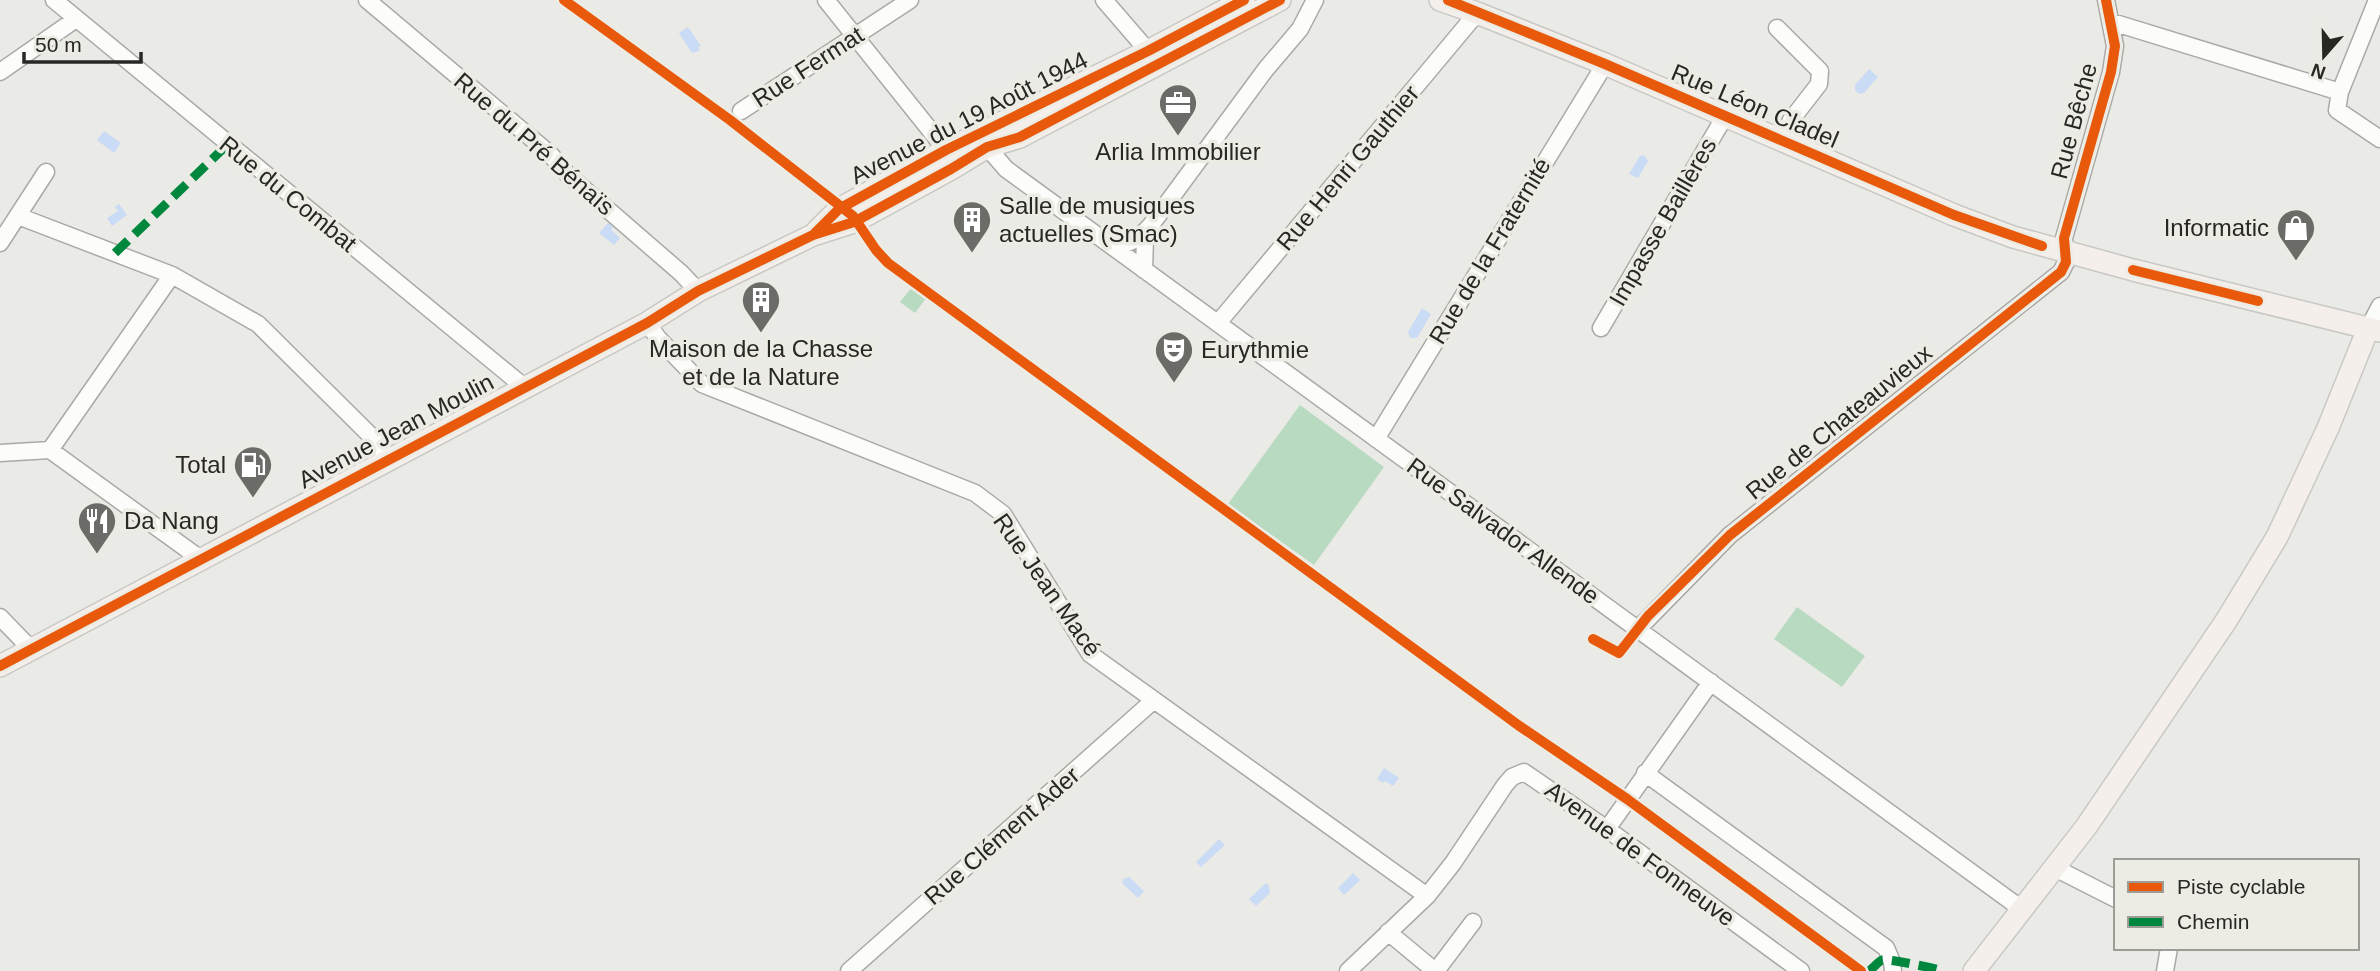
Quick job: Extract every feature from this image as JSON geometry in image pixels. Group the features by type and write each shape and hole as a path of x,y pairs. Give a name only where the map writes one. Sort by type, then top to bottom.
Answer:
{"main road":[{"name":"Avenue du 19 Août 1944","path":"813,235 839,209 876,199 1244,0"},
{"name":"Avenue du 19 Août 1944","path":"948,160 1020,137 1280,0"},
{"name":"Rue Léon Cladel","path":"1447,1 1605,64 1954,215 2014,237 2374,330"},
{"name":"Avenue Jean Moulin","path":"0,666 319,495 389,461 523,386 647,323 698,291 813,235"},
{"path":"1974,971 2055,868 2164,715 2277,537 2374,330"}],"street":[{"name":"Rue du Combat","path":"54,0 523,386"},
{"name":"Rue du Pré Bénaïs","path":"367,0 550,155 569,176 681,273 698,291"},
{"path":"825,0 948,160"},
{"name":"Rue Fermat","path":"741,111 909,0"},
{"path":"1104,0 1148,51"},
{"path":"1113,247 1130,244 1151,225 1266,69 1300,29 1315,0"},
{"name":"Rue Bêche","path":"2065,252 2064,238 2111,72 2115,46 2106,0"},
{"path":"2377,0 2340,92 2337,110 2380,139"},
{"name":"Rue Henri Gauthier","path":"1218,323 1477,13"},
{"path":"0,72 76,19"},
{"path":"2112,22 2340,92"},
{"path":"1777,28 1820,71 1819,84 1791,120 1783,140"},
{"name":"Rue de la Fraternité","path":"1376,439 1605,64"},
{"name":"Impasse Baillères","path":"1601,328 1725,116"},
{"name":"Rue Salvador Allende","path":"987,146 1006,169 2023,911"},
{"path":"0,243 46,172"},
{"path":"18,216 172,275 258,324 376,442 389,461"},
{"path":"1144,270 1145,238 1151,225"},
{"name":"Rue de Chateauvieux","path":"1638,629 1730,535 2061,272 2066,262 2065,252"},
{"path":"50,450 172,275"},
{"path":"2374,330 2380,306"},
{"name":"Rue Jean Macé","path":"647,323 702,384 975,493 1003,514 1090,654 1427,896"},
{"path":"0,453 50,450 202,560"},
{"path":"0,617 31,649"},
{"path":"1606,829 1711,682"},
{"name":"Rue Clément Ader","path":"849,971 1153,701"},
{"name":"Avenue de Fonneuve","path":"1348,971 1427,896 1505,785 1512,777 1524,772 1801,971"},
{"path":"1645,773 1886,948 1893,971"},
{"path":"2055,868 2114,898"},
{"path":"1388,932 1436,971 1473,922"},
{"path":"2165,971 2168,950"}],"green space":[{"path":"913,286 927,297 915,313 900,302"},
{"path":"1300,405 1384,467 1314,565 1228,504"},
{"path":"1797,607 1865,656 1842,687 1774,639"}],"water":[{"path":"688,27 701,46 698,47 700,50 694,53 679,33"},
{"path":"1869,69 1878,77 1864,93 1859,94 1855,85"},
{"path":"104,131 121,143 114,153 97,140"},
{"path":"1644,155 1648,161 1638,178 1629,174 1640,156"},
{"path":"119,204 127,215 112,226 107,218 118,211 115,207"},
{"path":"608,223 620,238 614,245 599,233"},
{"path":"1422,308 1431,314 1417,338 1410,338 1408,332"},
{"path":"1384,768 1399,778 1393,786 1377,779"},
{"path":"1219,839 1225,845 1201,867 1196,862"},
{"path":"1353,873 1360,880 1344,895 1338,888"},
{"path":"1129,877 1144,891 1138,898 1122,883 1123,879"},
{"path":"1266,883 1270,893 1256,906 1249,899"}],"marked path":[{"path":"115,253 228,144"},
{"path":"1869,971 1882,960 1943,971"}],"cycle path":[{"path":"564,0 730,120 853,216 888,263 1518,725 1627,799 1861,971"},
{"path":"815,233 839,209 946,150 1148,51 1244,0"},
{"path":"0,666 647,323 698,291 813,235 854,222 987,147 1020,137 1280,0"},
{"path":"1448,0 1605,64 1954,215 2042,246"},
{"path":"1593,639 1619,653 1648,616 1730,535 2061,272 2066,262 2064,238 2111,72 2115,46 2106,0"},
{"path":"2133,270 2258,301"}],"place":[{"name":"Arlia Immobilier","path":"1178,137"},
{"name":"Salle de musiques actuelles (Smac)","path":"972,254"},
{"name":"Informatic","path":"2296,262"},
{"name":"Maison de la Chasse et de la Nature","path":"761,334"},
{"name":"Eurythmie","path":"1174,384"},
{"name":"Total","path":"253,499"},
{"name":"Da Nang","path":"97,555"}]}
